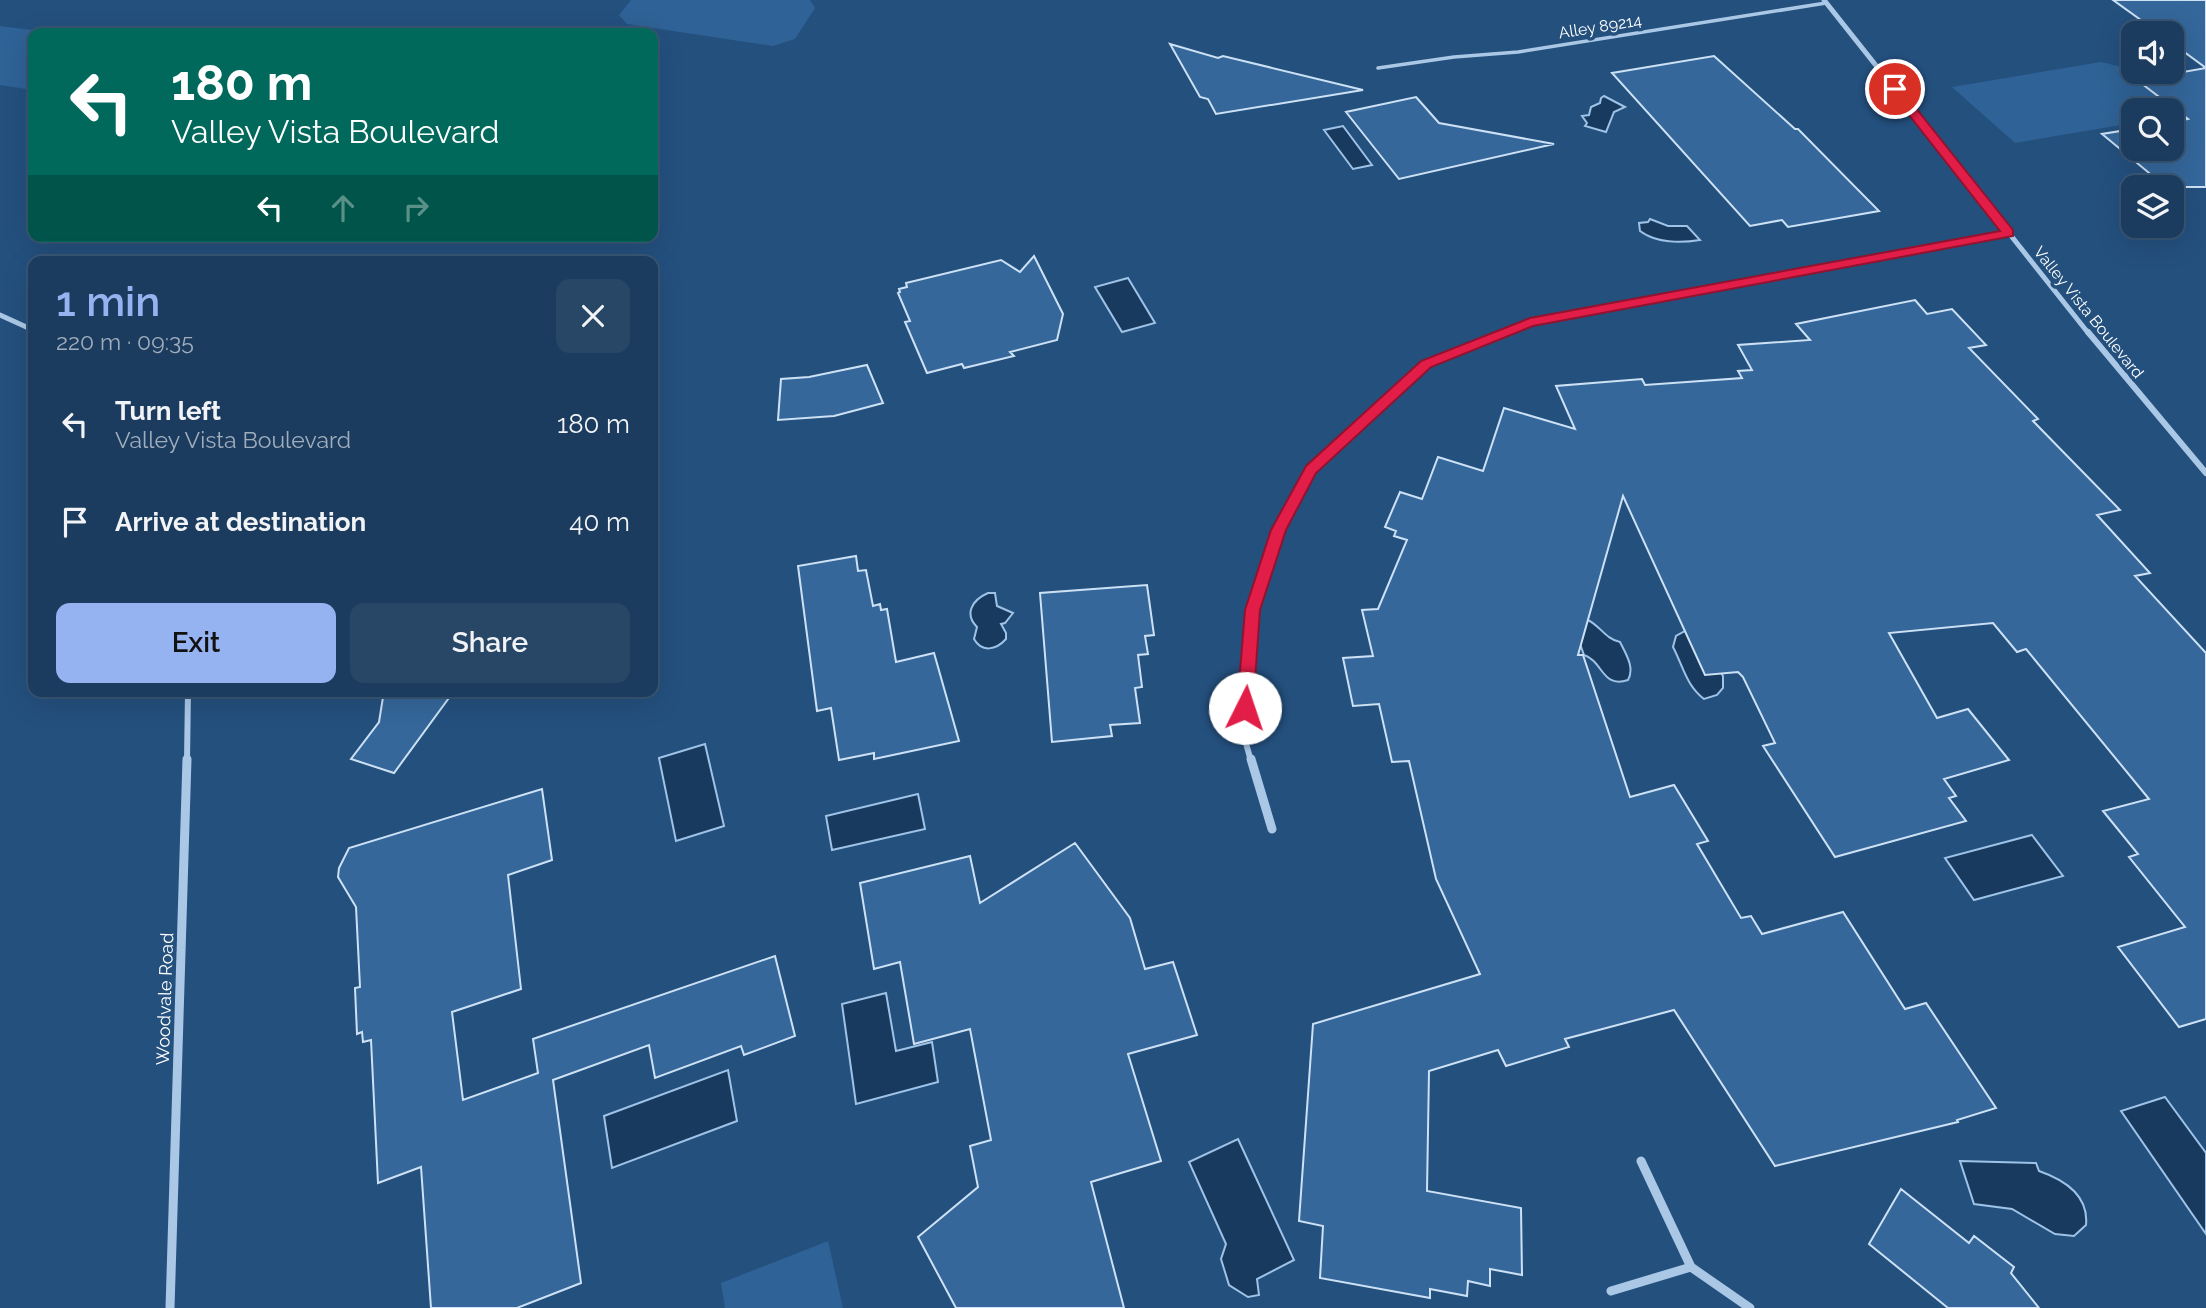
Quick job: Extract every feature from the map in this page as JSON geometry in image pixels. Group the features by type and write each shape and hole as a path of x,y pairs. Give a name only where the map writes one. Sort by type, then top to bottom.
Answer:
{"street":[{"name":"Valley Vista Boulevard","path":"1825,1 2009,233 2206,473"},
{"path":"1272,830 1243,733 1252,610 1279,530 1311,469 1426,364 1530,322 2009,233"},
{"path":"0,315 28,328"},
{"name":"Woodvale Road","path":"170,1308 187,817 188,697"},
{"path":"1641,1161 1691,1267 1750,1308"},
{"path":"1611,1291 1691,1267"}],"lane":[{"name":"Alley 89214","path":"1378,68 1454,57 1518,52 1825,1"}],"shaded area":[{"path":"631,0 810,0 815,8 795,39 773,46 627,24 619,15"},
{"path":"0,26 28,29 28,89 0,85"},
{"path":"2101,62 2121,67 2121,84 2144,84 2162,98 2121,98 2121,125 2015,143 1952,87"},
{"path":"1604,96 1625,107 1614,112 1606,132 1585,126 1587,123 1582,116 1589,115 1591,107 1600,103"},
{"path":"1343,126 1372,165 1353,169 1324,130"},
{"path":"1650,219 1668,226 1687,226 1700,240 1685,242 1653,238 1640,231 1639,223 1648,222"},
{"path":"1128,278 1155,323 1122,332 1095,287"},
{"path":"988,593 995,593 997,606 1013,613 1001,624 1006,639 998,646 985,648 974,639 977,627 971,612 974,603"},
{"path":"1586,619 1610,638 1620,642 1630,666 1628,680 1613,681 1584,655 1575,630"},
{"path":"1685,631 1695,633 1723,676 1723,688 1717,695 1704,699 1693,688 1686,675 1673,647 1676,636"},
{"path":"705,744 724,826 676,841 659,758"},
{"path":"918,794 925,829 832,850 826,816"},
{"path":"2032,835 2063,876 1974,900 1945,858"},
{"path":"886,993 896,1051 932,1042 938,1082 856,1104 842,1004"},
{"path":"728,1070 737,1121 612,1168 604,1116"},
{"path":"2165,1097 2206,1153 2206,1234 2121,1111"},
{"path":"1238,1139 1294,1260 1257,1279 1259,1295 1248,1297 1229,1285 1221,1259 1226,1244 1189,1162"},
{"path":"1960,1161 2036,1163 2039,1171 2066,1184 2079,1197 2084,1205 2086,1225 2074,1236 2055,1234 2012,1209 1974,1204"},
{"path":"828,1241 843,1308 725,1308 721,1283"}],"building":[{"path":"2113,0 2206,0 2206,68 2184,52 2184,21 2142,21"},
{"path":"1170,44 1218,58 1223,56 1363,90 1216,114 1208,99 1200,97"},
{"path":"1714,56 1798,129 1879,211 1788,227 1782,220 1750,226 1612,73"},
{"path":"2206,68 2206,187 2184,187 2184,175 2152,175 2135,161 2184,161 2184,120 2188,119 2184,116 2184,98 2161,98 2142,84 2184,84 2184,72"},
{"path":"1416,97 1439,123 1554,144 1399,179 1346,112"},
{"path":"2121,131 2121,150 2102,134"},
{"path":"1034,256 1063,314 1057,340 1010,352 1014,356 964,368 962,364 927,373 905,322 910,321 898,293 899,289 907,287 906,283 1001,260 1020,272"},
{"path":"1915,300 1927,314 1952,309 1986,345 1969,348 2038,419 2033,421 2120,510 2097,515 2150,573 2135,576 2206,653 2206,1019 2179,1027 2118,947 2185,927 2129,857 2138,854 2103,811 2149,799 2026,649 2017,652 1993,623 1889,633 1937,718 1968,709 2009,760 1944,779 1956,796 1949,798 1966,821 1835,857 1763,746 1775,743 1743,677 1738,672 1705,675 1623,496 1578,655 1583,655 1630,797 1674,785 1708,841 1697,844 1741,918 1751,916 1762,934 1843,912 1905,1009 1926,1003 1996,1108 1957,1120 1958,1122 1775,1166 1674,1010 1565,1039 1569,1047 1506,1066 1498,1050 1429,1071 1427,1191 1521,1208 1522,1275 1490,1269 1490,1286 1468,1281 1467,1296 1430,1289 1430,1298 1320,1278 1323,1226 1299,1221 1313,1024 1480,974 1436,879 1409,761 1392,762 1379,704 1353,706 1343,658 1373,656 1362,610 1378,609 1407,540 1394,536 1396,531 1385,527 1400,492 1422,499 1438,457 1483,471 1504,408 1575,429 1556,386 1642,379 1645,385 1742,378 1738,371 1752,370 1738,345 1810,340 1796,324"},
{"path":"867,365 883,403 834,416 778,420 781,379 809,377"},
{"path":"856,556 858,571 866,570 873,606 880,604 881,610 887,609 896,662 934,653 959,741 874,759 874,753 839,760 831,708 817,711 798,566"},
{"path":"1147,585 1154,635 1145,636 1148,654 1138,655 1142,687 1135,688 1140,723 1110,725 1112,736 1052,742 1040,593"},
{"path":"383,697 450,697 394,773 351,759 379,722"},
{"path":"542,789 552,860 508,875 521,989 452,1012 463,1100 538,1073 533,1039 775,956 795,1036 744,1055 741,1046 655,1078 649,1045 553,1080 581,1283 517,1308 431,1308 421,1167 378,1183 371,1040 363,1042 362,1032 357,1034 355,988 360,987 356,907 338,877 339,868 349,848"},
{"path":"1075,843 1130,918 1145,969 1173,962 1197,1035 1128,1054 1161,1161 1091,1182 1124,1308 956,1308 918,1237 978,1187 970,1146 991,1140 970,1029 914,1044 900,962 874,969 860,883 970,856 980,903"},
{"path":"1901,1189 1969,1243 1974,1236 2014,1267 2011,1273 2039,1308 1948,1308 1869,1244"}],"route":[{"path":"1245,708 1252,610 1279,530 1311,469 1426,364 1530,322 2009,233 1895,89"}]}
